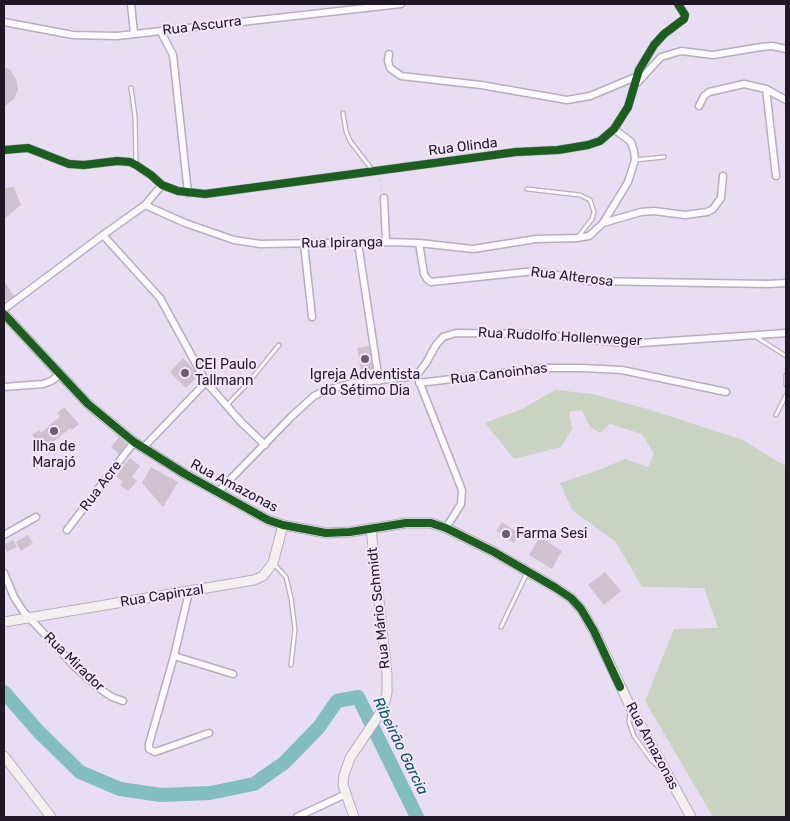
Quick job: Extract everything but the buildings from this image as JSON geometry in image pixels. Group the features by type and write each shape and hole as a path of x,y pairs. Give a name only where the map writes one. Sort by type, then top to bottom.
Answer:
{"main road":[{"name":"Rua Amazonas","path":"4,314 88,404 134,442 268,520 283,525 326,533 350,532 420,522 431,523 446,528 528,571 571,598 581,609 594,631 631,708 691,817"},
{"path":"273,563 283,525"},
{"name":"Rua Mário Schmidt","path":"354,817 344,785 346,766 383,709 387,693 387,674 371,529"},
{"name":"Rua Capinzal","path":"4,622 254,580 263,576 273,563"},
{"path":"4,756 50,817"}],"street":[{"path":"132,4 134,34"},
{"name":"Rua Ascurra","path":"4,22 89,36 117,36 401,4"},
{"name":"Rua Olinda","path":"136,165 162,185 178,191 205,194 516,152 558,150 588,145 600,141 614,129 628,107 639,70 654,44 664,34 684,20 685,15 678,4"},
{"path":"161,32 173,55 188,193"},
{"path":"636,84 661,57 671,53 681,51 713,55 772,46 786,49"},
{"path":"389,54 390,68 401,76 481,85 567,100 590,96 638,76"},
{"path":"699,106 704,96 716,90 744,84 766,89 786,100"},
{"path":"766,89 776,176"},
{"path":"614,129 630,142 635,160"},
{"path":"4,150 28,148 69,164 84,165 117,161 136,165"},
{"name":"Rua Ipiranga","path":"145,205 185,223 234,240 260,244 386,242 419,243 473,249 536,239 589,236 603,223 628,182 635,160"},
{"path":"603,223 641,212 654,211 685,215 707,212 713,209 721,198 723,176"},
{"path":"4,309 145,205 162,185"},
{"path":"384,198 386,242"},
{"path":"103,235 160,298 206,382 265,445"},
{"path":"358,243 379,380"},
{"name":"Rua Alterosa","path":"419,243 424,274 431,282 535,271 589,281 786,283"},
{"path":"304,244 312,317"},
{"name":"Rua Rudolfo Hollenweger","path":"416,376 443,336 456,333 533,334 641,343 786,333"},
{"name":"Rua Canoinhas","path":"419,383 542,368 582,368 622,370 726,392"},
{"path":"4,387 43,384 61,374"},
{"path":"218,492 314,396 326,390 354,384 416,376 462,490 461,504 446,528"},
{"path":"143,448 206,382"},
{"name":"Rua Acre","path":"67,530 134,442"},
{"path":"4,535 36,516"},
{"name":"Rua Mirador","path":"4,573 14,597 29,617 75,667 100,689 112,697 123,701"},
{"path":"189,592 149,749 155,752 209,733"},
{"path":"174,656 233,674"},
{"path":"297,817 346,794"}],"lane":[{"path":"131,88 135,116 136,165"},
{"path":"343,113 350,141 376,171"},
{"path":"635,160 664,157"},
{"path":"527,189 573,194 590,200 594,212 592,219 577,238"},
{"path":"754,335 786,356"},
{"path":"226,405 248,383 279,345"},
{"path":"786,375 786,384"},
{"path":"776,415 786,395"},
{"path":"273,563 286,578 290,598 295,629 291,665"},
{"path":"501,627 528,571"}],"path":[{"path":"376,171 384,198"}],"green space":[{"path":"555,390 593,394 651,410 743,440 786,465 786,817 713,817 645,701 674,629 718,628 704,588 642,587 616,542 572,510 560,483 625,459 648,467 654,454 642,434 610,424 600,433 590,427 582,410 569,412 572,429 561,447 514,459 485,423 522,409"}],"waterway":[{"name":"Ribeirão Garcia","path":"4,692 39,732 80,772 120,789 161,795 210,793 254,784 284,763 319,727 337,701 358,697 417,817"}],"cycle path":[{"path":"4,150 28,148 69,164 130,162 151,175 162,185 178,191 205,194 516,152 558,150 588,145 600,141 614,129 628,107 639,70 654,45 664,34 684,19 685,15 678,4"},
{"path":"4,314 88,404 134,442 185,474 268,520 283,525 326,533 350,532 406,523 431,523 446,528 494,552 556,588 571,598 581,609 594,631 620,687"}],"place":[{"name":"Igreja Adventista do Sétimo Dia","path":"365,359"},
{"name":"CEI Paulo Tallmann","path":"185,373"},
{"name":"Ilha de Marajó","path":"54,431"},
{"name":"Farma Sesi","path":"506,534"}]}
